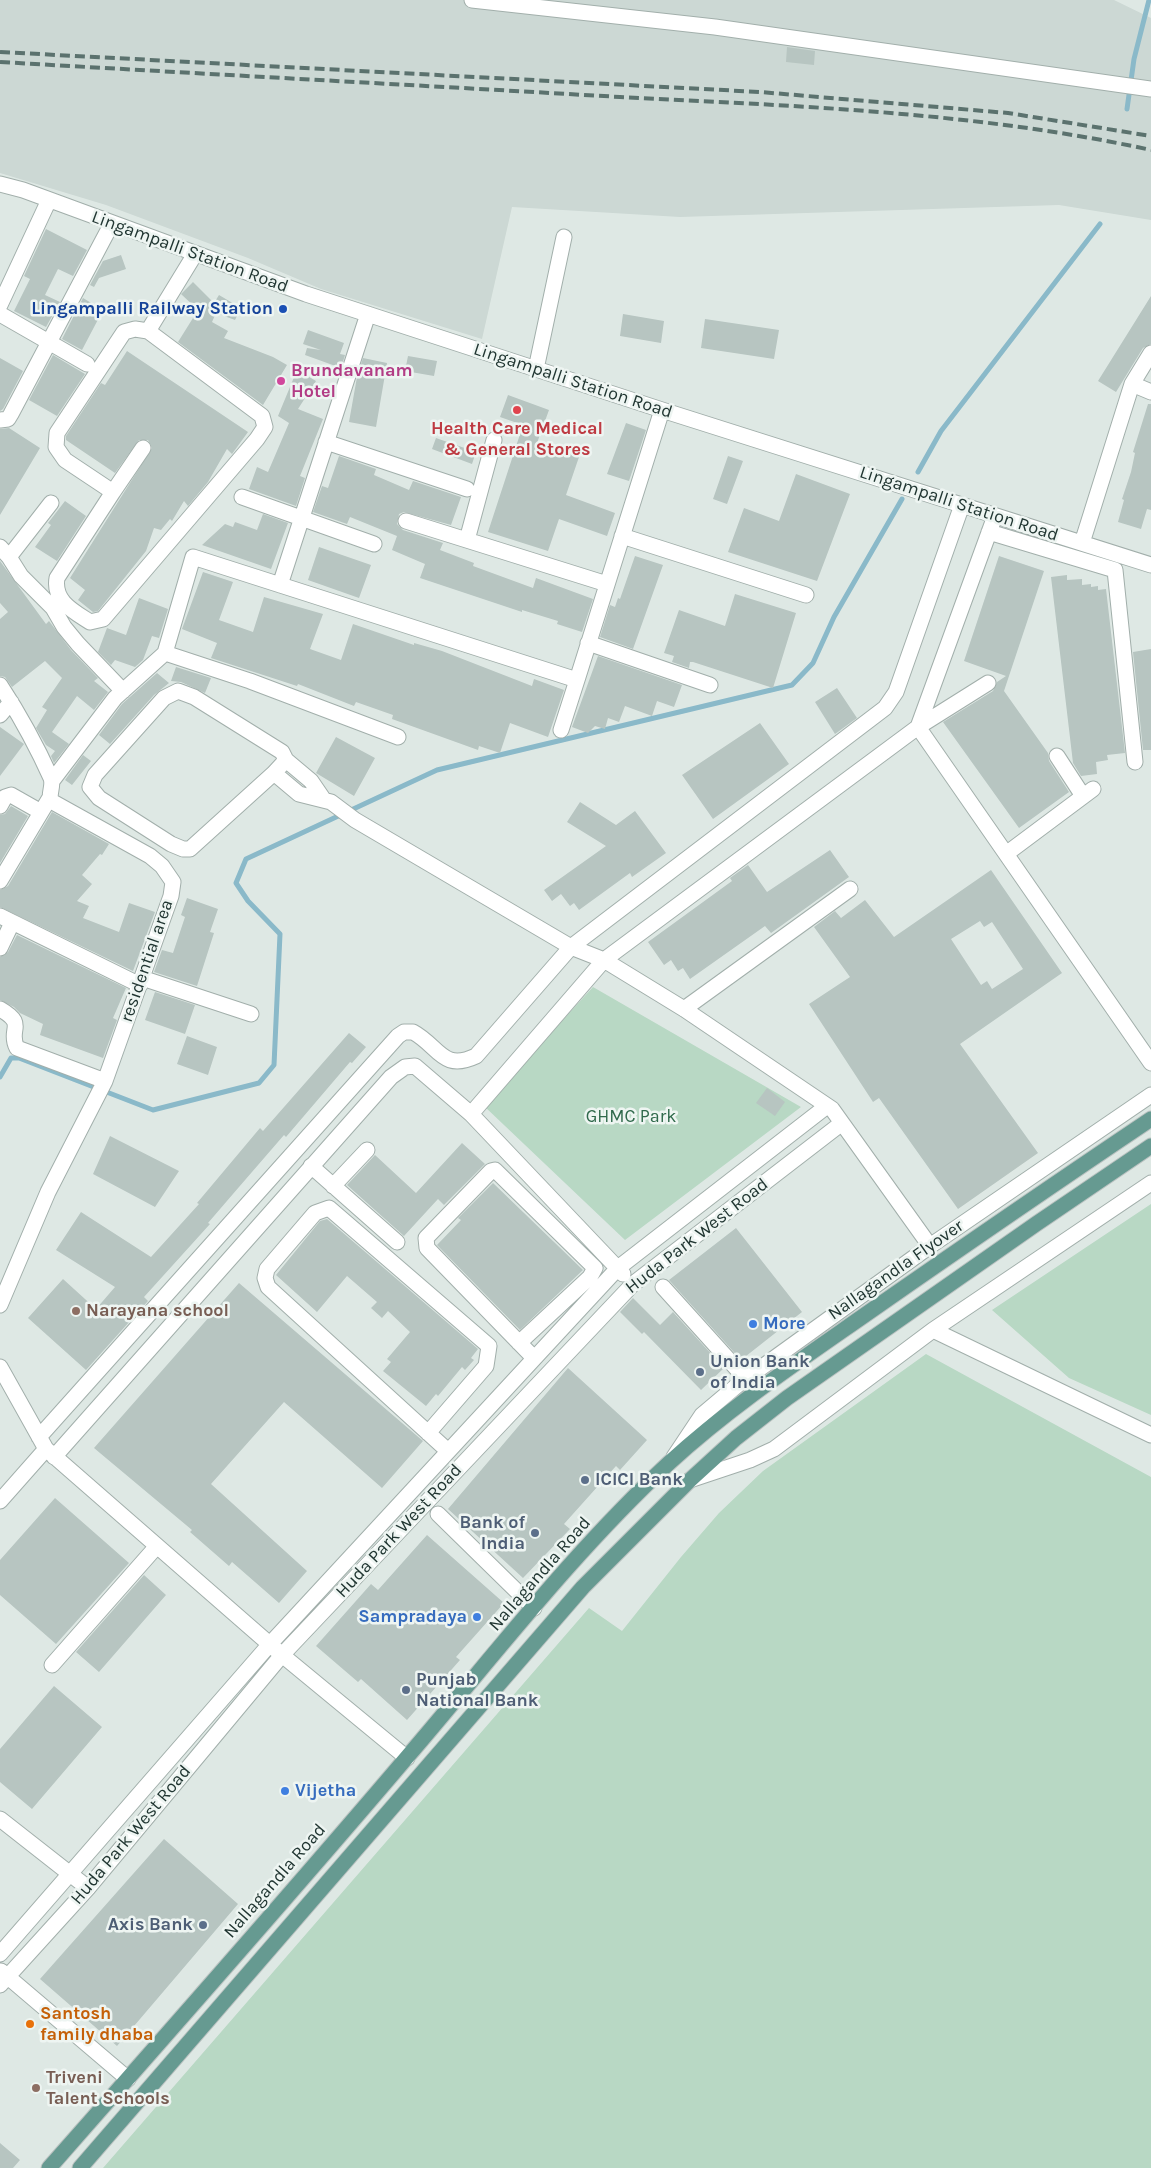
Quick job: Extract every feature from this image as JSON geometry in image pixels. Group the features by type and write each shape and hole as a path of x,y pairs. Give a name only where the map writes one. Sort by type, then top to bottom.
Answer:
{"main road":[{"name":"Nallagandla Flyover","path":"670,1462 722,1417 774,1378 1023,1204 1151,1119"},
{"path":"80,2168 583,1588 690,1480 736,1438 787,1398 1028,1229 1151,1146"},
{"name":"Nallagandla Road","path":"48,2168 128,2079 534,1608 622,1509 670,1462"}],"street":[{"path":"472,0 715,28 1121,83 1146,88"},
{"name":"Lingampalli Station Road","path":"0,184 368,314 662,410 1151,565"},
{"path":"0,305 49,200"},
{"path":"0,420 8,419 11,414 112,223"},
{"path":"536,369 564,237"},
{"path":"148,330 194,254"},
{"path":"0,314 87,364"},
{"path":"280,585 368,314"},
{"path":"113,492 65,460 56,447 57,432 124,332 135,328 148,330 262,416 264,426 257,439 103,619 90,622 72,610 57,595 57,578 143,448"},
{"path":"1082,543 1132,384 1151,353"},
{"path":"1132,384 1151,392"},
{"path":"561,730 662,410"},
{"path":"467,540 494,440"},
{"path":"326,442 467,489"},
{"path":"242,497 374,544"},
{"path":"51,503 5,552 21,576 53,608 78,644 123,691"},
{"path":"0,1501 398,1036 404,1032 413,1032 453,1061 462,1062 476,1056 571,947 886,708 896,692 962,505"},
{"path":"918,727 995,516"},
{"path":"406,521 607,584"},
{"path":"989,532 1115,570 1135,762"},
{"path":"622,536 806,595"},
{"path":"0,881 49,799 52,781 115,698 165,653 193,557 577,680"},
{"path":"588,643 710,685"},
{"path":"165,653 250,681 398,737"},
{"path":"471,1114 604,960 918,727 988,683"},
{"path":"0,685 11,702 52,781"},
{"path":"286,760 274,774 190,849 183,849 171,844 99,798 90,787 95,775 164,698 170,693 178,691 194,697 282,752 286,760 311,781 327,801 355,820 571,947 604,960 684,1009 827,1106 842,1123 930,1246"},
{"path":"0,715 11,702"},
{"path":"918,727 1151,1063"},
{"path":"1006,854 1088,792 1057,756"},
{"path":"274,774 299,794 327,801"},
{"path":"0,806 7,796 11,794 41,812"},
{"name":"residential area","path":"0,1306 48,1192 105,1081 171,896 173,882 162,866 150,856 49,799"},
{"path":"684,1009 850,889"},
{"path":"0,948 6,920 141,982 251,1014"},
{"path":"0,1009 14,1020 17,1029 14,1042 17,1048 105,1081"},
{"path":"46,1448 311,1166 391,1077 405,1067 415,1066 471,1114 633,1284"},
{"path":"670,1462 702,1415 746,1379 930,1246 1151,1095"},
{"name":"Huda Park West Road","path":"0,1954 270,1644 618,1268 827,1106"},
{"name":"Huda Park West Road","path":"3,1977 88,1888 282,1655 633,1284 842,1123"},
{"path":"333,1186 367,1150"},
{"path":"311,1166 397,1242"},
{"path":"519,1343 590,1277 595,1268 495,1170 491,1171 426,1238 425,1243 427,1248 519,1343 534,1358"},
{"path":"690,1480 750,1460 774,1449 933,1330 1151,1183"},
{"path":"428,1433 486,1366 489,1346 329,1208 321,1210 315,1213 267,1269 265,1278 268,1287 428,1433 448,1451"},
{"path":"663,1287 746,1379"},
{"path":"933,1330 1151,1435"},
{"path":"0,1367 46,1448 282,1655 406,1758"},
{"path":"438,1514 534,1608"},
{"path":"52,1665 157,1546"},
{"path":"0,1819 88,1888"},
{"path":"3,1977 128,2079"}],"shaded area":[{"path":"0,0 1114,0 1151,18 1151,220 1059,205 680,217 512,207 482,339 321,289 248,258 106,205 0,173"}],"green space":[{"name":"GHMC Park","path":"593,987 801,1107 625,1240 484,1106"},
{"path":"1151,1204 1151,1415 1069,1378 992,1310"},
{"path":"926,1354 1151,1477 1151,2168 103,2168 589,1608 622,1631 719,1513 763,1471"}],"building":[{"path":"787,47 815,51 814,65 786,62"},
{"path":"46,229 87,250 73,276 58,269 45,295 60,302 46,327 14,311 30,279 24,276"},
{"path":"121,255 126,269 99,278 94,287 90,285 103,261"},
{"path":"193,282 214,303 219,295 241,308 235,320 216,313 212,322 228,331 224,338 273,357 287,365 263,405 178,342 198,310 181,294"},
{"path":"1151,296 1151,344 1143,348 1116,392 1098,381"},
{"path":"83,298 103,310 82,350 62,339"},
{"path":"623,314 664,321 661,343 620,336"},
{"path":"705,319 779,330 774,359 701,348"},
{"path":"308,330 344,343 340,354 345,355 341,368 305,355 307,348 321,350 303,344"},
{"path":"127,351 248,432 232,454 227,449 208,482 188,506 184,501 172,521 170,519 161,530 154,528 146,551 98,611 93,612 78,600 85,590 70,578 152,448 148,440 139,440 115,473 66,440 66,436 101,383 105,385"},
{"path":"53,355 85,374 57,416 29,400"},
{"path":"408,356 437,361 434,376 405,371"},
{"path":"0,358 23,371 3,409 0,411"},
{"path":"363,358 387,363 376,427 349,422 357,377"},
{"path":"297,370 316,381 298,409 323,419 300,476 305,478 296,506 249,489 257,467 268,472 289,423 278,416"},
{"path":"508,395 549,410 537,443 579,457 566,495 615,513 607,536 559,519 548,551 488,532 523,425 500,417"},
{"path":"1148,404 1151,404 1151,510 1147,509 1141,529 1118,522 1124,500 1122,499 1131,472 1135,453 1133,452"},
{"path":"626,423 646,430 629,481 607,474"},
{"path":"9,428 40,448 0,515 0,429"},
{"path":"436,438 476,452 472,464 432,449"},
{"path":"339,456 376,469 374,475 409,490 413,481 461,497 451,525 404,512 399,514 397,524 403,530 443,543 440,550 474,563 473,566 533,588 536,578 593,599 582,632 557,624 558,621 522,610 522,612 420,578 425,564 392,550 397,536 350,517 347,524 313,512 322,486 328,488"},
{"path":"728,456 743,461 727,504 713,499"},
{"path":"796,474 850,494 817,581 728,552 744,508 779,521"},
{"path":"65,501 86,516 57,561 35,547 51,525 48,523"},
{"path":"263,514 288,523 271,569 202,545 225,524 233,527 235,522 257,530"},
{"path":"319,547 371,565 359,598 308,580"},
{"path":"635,556 663,565 633,649 600,637 610,605 615,607 618,598 620,599"},
{"path":"999,556 1044,571 1004,691 1048,753 1049,761 1069,792 1019,828 943,722 993,691 997,682 1006,676 964,661"},
{"path":"0,561 46,624 49,621 71,650 98,678 94,681 108,692 94,710 77,696 52,732 69,744 54,763 51,756 55,751 46,745 36,728 47,710 42,707 62,678 45,661 12,687 5,677 0,676 0,619 8,612 0,603"},
{"path":"203,572 233,582 219,620 253,632 264,597 323,614 310,649 341,660 353,624 414,645 414,643 442,651 532,686 534,679 564,690 548,737 510,723 500,753 479,746 478,750 392,719 393,715 356,702 354,706 298,684 297,686 211,658 217,643 182,629"},
{"path":"1067,575 1067,580 1082,579 1082,585 1091,584 1091,587 1098,586 1098,590 1106,589 1125,753 1107,755 1108,760 1096,762 1097,774 1081,776 1073,763 1051,577"},
{"path":"735,594 796,613 773,688 693,662 690,662 689,668 672,662 674,656 664,653 679,610 725,626"},
{"path":"139,598 168,609 159,638 152,636 143,660 135,667 115,660 111,665 98,652 107,628 126,635"},
{"path":"1151,649 1151,750 1143,750 1133,652"},
{"path":"598,656 682,685 674,707 657,701 652,716 625,706 619,722 608,718 605,729 595,726 588,733 572,727"},
{"path":"176,667 211,678 205,693 181,682 171,681"},
{"path":"157,673 169,683 154,695 110,744 99,735 122,704"},
{"path":"837,688 857,718 835,734 815,702"},
{"path":"760,723 789,764 713,819 682,775"},
{"path":"0,727 24,744 0,776"},
{"path":"336,737 375,758 354,796 316,773"},
{"path":"83,755 91,761 72,785 65,780"},
{"path":"580,802 616,825 635,811 666,853 632,877 630,873 579,910 574,903 570,906 561,894 552,901 544,890 606,846 567,822"},
{"path":"11,806 28,816 0,863 0,815 5,814"},
{"path":"52,812 109,844 102,855 100,854 82,875 92,884 77,901 89,906 83,918 119,932 129,903 155,912 133,971 0,907 0,890 8,886"},
{"path":"830,850 849,877 771,933 765,926 690,979 683,968 678,971 671,960 664,965 648,942 732,881 730,878 748,865 767,892"},
{"path":"991,870 1062,973 960,1044 1038,1153 958,1209 879,1098 873,1102 809,1004 850,977 814,927 835,911 841,918 865,900 894,937","holes":["980,921 984,927 992,922 1023,969 992,989 987,981 981,985 951,939"]},
{"path":"187,898 218,909 210,932 214,933 197,986 154,972 162,950 173,953 185,917 181,915"},
{"path":"17,935 126,988 113,1018 117,1020 103,1058 40,1035 43,1024 20,1013 14,1007 0,1000 0,957 8,952"},
{"path":"155,992 195,1005 185,1034 145,1020"},
{"path":"349,1033 366,1047 352,1063 350,1062 286,1137 284,1135 208,1223 210,1224 144,1297 148,1301 86,1370 28,1318 63,1279 96,1309 115,1287 56,1250 81,1212 151,1257 199,1204 197,1203 260,1128 263,1131"},
{"path":"187,1036 217,1047 208,1075 177,1064"},
{"path":"767,1088 785,1102 775,1116 756,1103"},
{"path":"110,1136 179,1171 155,1207 93,1174"},
{"path":"462,1143 485,1164 444,1205 438,1199 404,1236 347,1185 375,1155 416,1193"},
{"path":"493,1183 583,1270 520,1330 437,1245 461,1220 458,1218"},
{"path":"327,1219 478,1349 471,1358 474,1360 465,1370 462,1367 438,1396 436,1394 426,1406 383,1371 391,1362 387,1359 410,1332 388,1311 382,1318 371,1308 377,1302 347,1276 317,1312 276,1275 320,1221"},
{"path":"736,1228 802,1312 741,1360 669,1280"},
{"path":"239,1283 423,1441 382,1488 284,1402 211,1484 307,1571 279,1603 232,1562 229,1566 190,1532 192,1530 94,1448"},
{"path":"633,1298 660,1325 673,1312 724,1368 701,1390 644,1332 642,1334 620,1312"},
{"path":"568,1368 647,1440 620,1470 616,1466 564,1524 570,1529 523,1578 448,1509"},
{"path":"55,1498 129,1563 56,1644 0,1595 0,1560"},
{"path":"427,1535 504,1603 456,1657 460,1660 407,1720 361,1679 358,1682 316,1646 371,1584 378,1590"},
{"path":"144,1575 166,1595 99,1672 76,1652"},
{"path":"54,1686 102,1727 32,1809 0,1782 0,1749"},
{"path":"164,1839 238,1904 117,2046 40,1979"},
{"path":"0,2143 20,2160 13,2168 0,2168"}],"waterway":[{"path":"1127,109 1134,59 1149,0"},
{"path":"918,472 941,431 1100,224"},
{"path":"0,1077 11,1058 19,1058 153,1110 259,1083 274,1065 280,934 248,901 236,883 246,859 437,770 792,685 813,663 834,617 902,499"}],"railway":[{"path":"0,52 760,92 1008,113 1151,136"},
{"path":"0,62 887,113 1020,127 1151,150"}],"place":[{"name":"Lingampalli Railway Station","path":"283,309"},
{"name":"Brundavanam Hotel","path":"281,381"},
{"name":"Health Care Medical & General Stores","path":"517,410"},
{"name":"Narayana school","path":"76,1311"},
{"name":"More","path":"753,1324"},
{"name":"Union Bank of India","path":"700,1372"},
{"name":"ICICI Bank","path":"585,1480"},
{"name":"Bank of India","path":"535,1533"},
{"name":"Sampradaya","path":"477,1617"},
{"name":"Punjab National Bank","path":"406,1690"},
{"name":"Vijetha","path":"285,1791"},
{"name":"Axis Bank","path":"203,1925"},
{"name":"Santosh family dhaba","path":"30,2024"},
{"name":"Triveni Talent Schools","path":"36,2088"}]}
